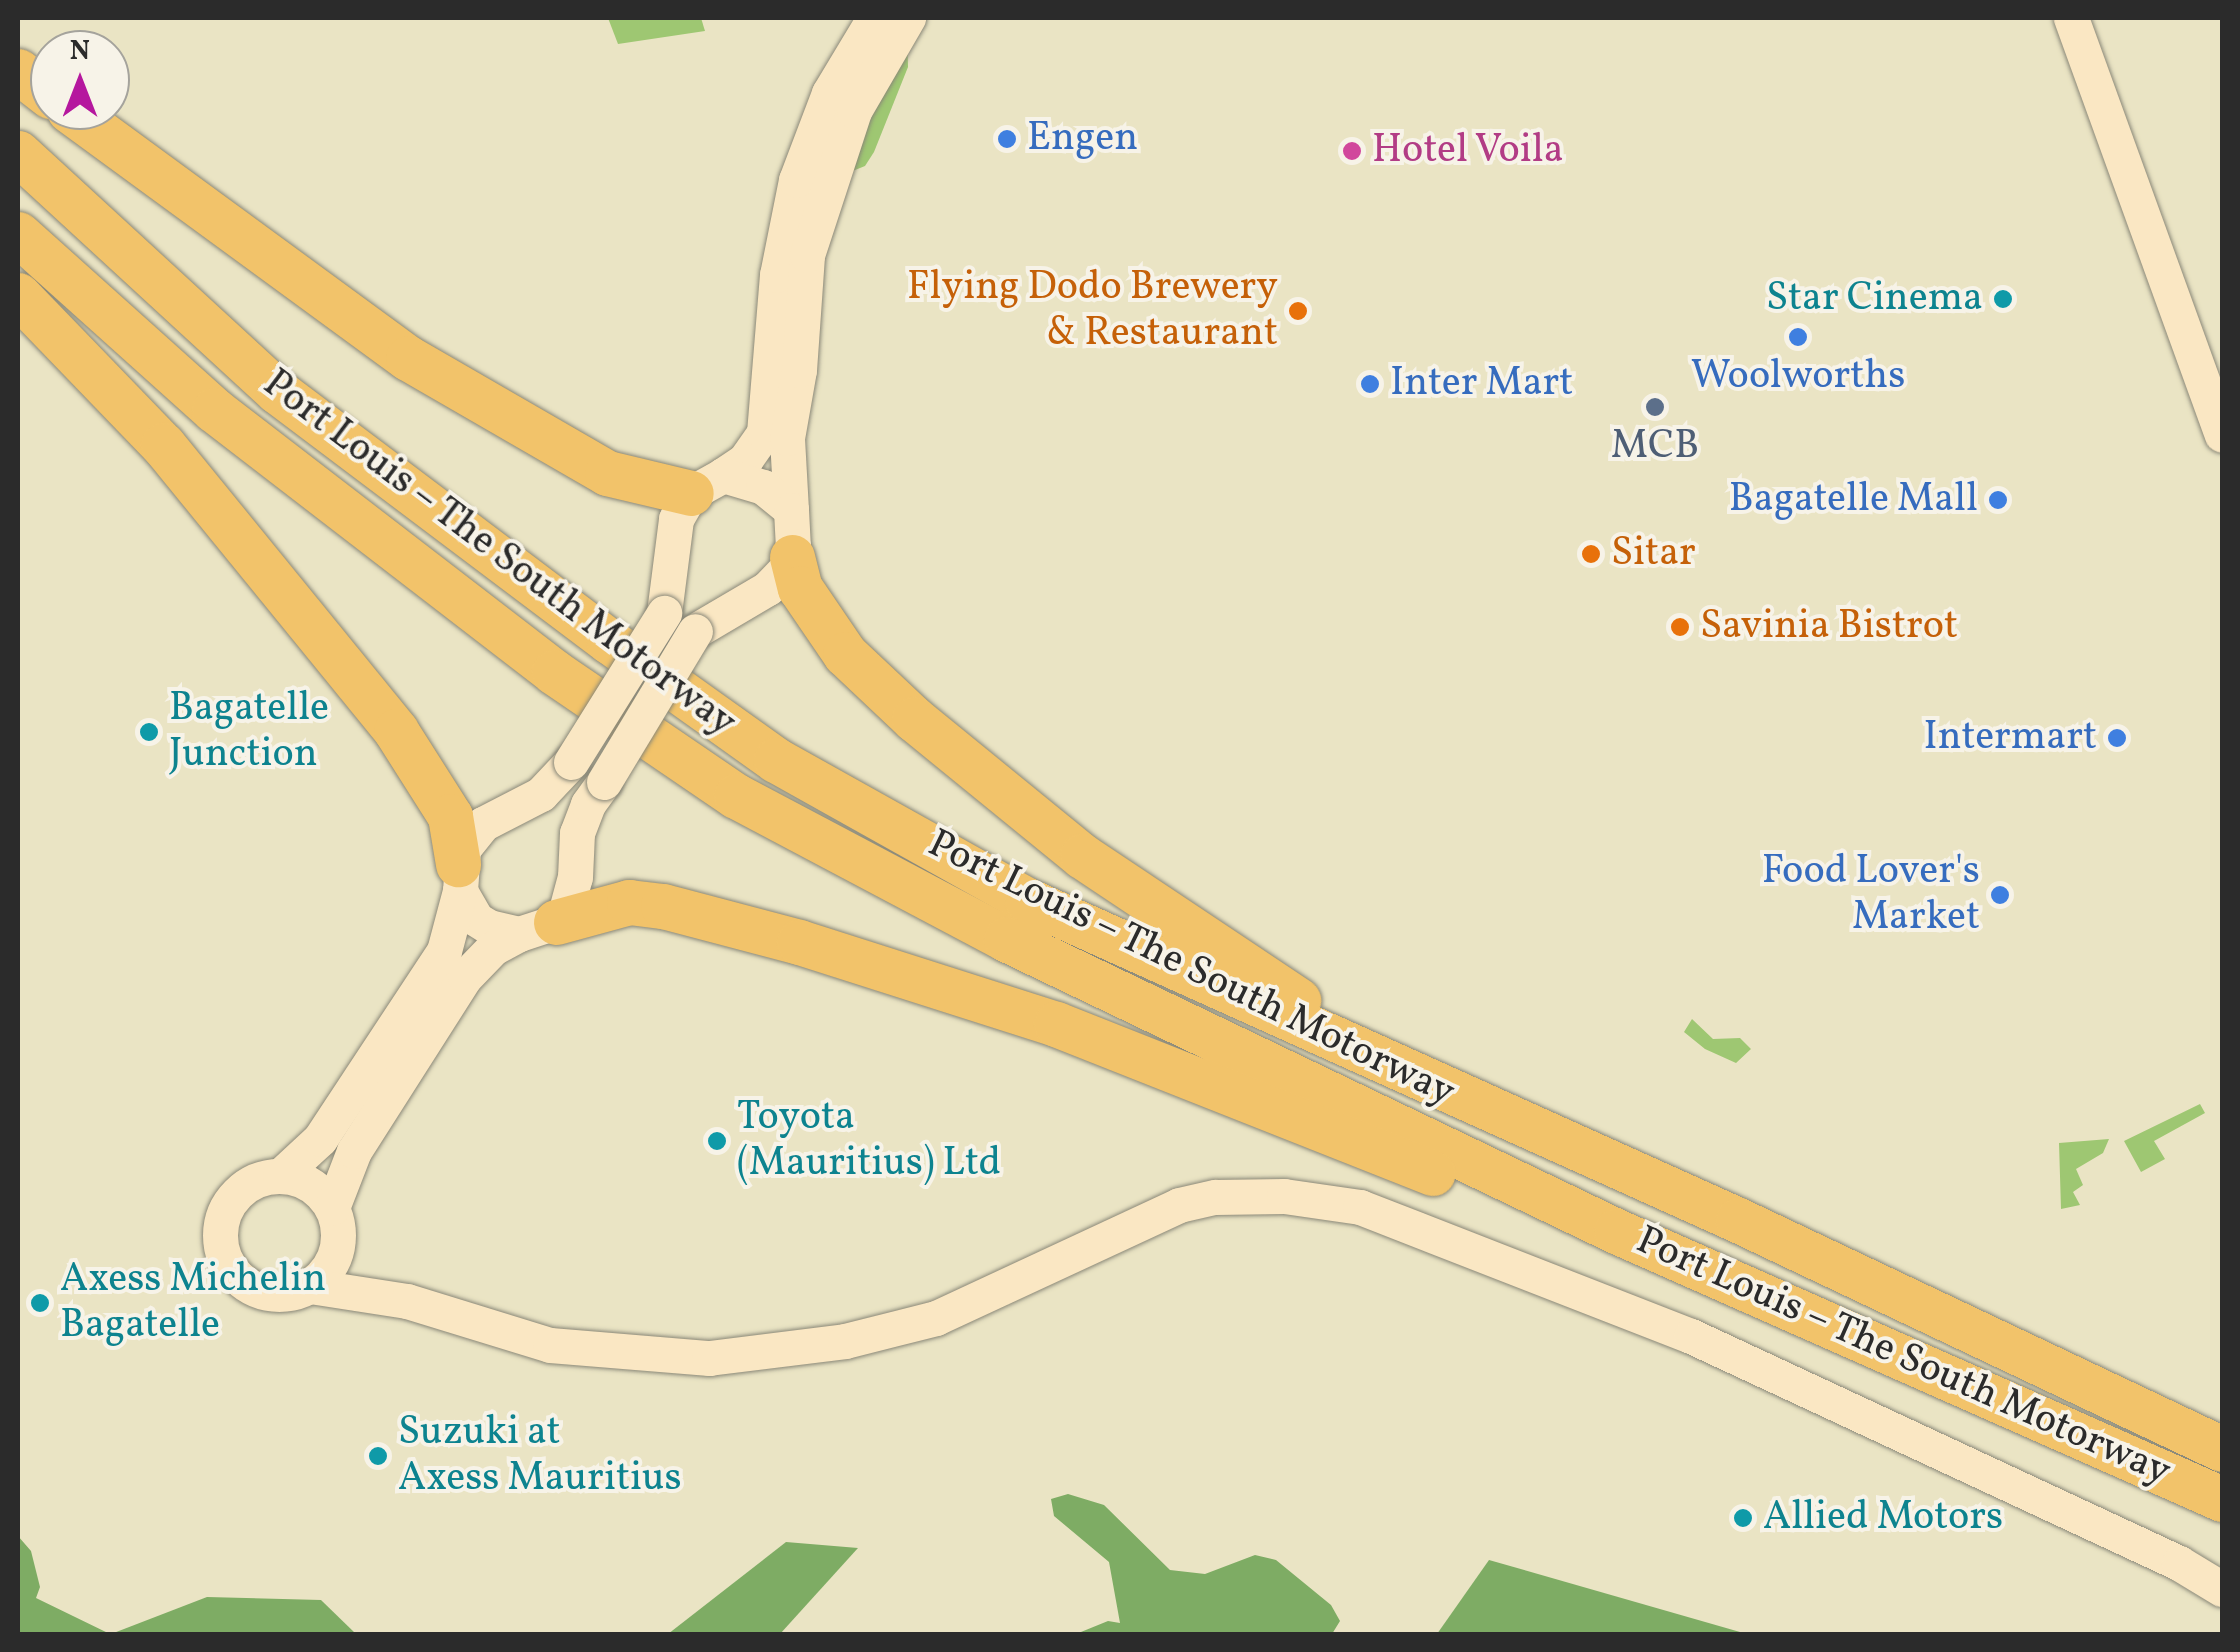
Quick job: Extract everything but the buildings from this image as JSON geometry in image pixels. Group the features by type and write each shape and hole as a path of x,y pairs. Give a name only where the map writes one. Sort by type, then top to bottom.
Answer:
{"highway":[{"path":"96,130 408,358 608,473 707,484"},
{"name":"Port Louis – The South Motorway","path":"18,152 276,391 609,641 776,760 1026,900 1738,1220 2222,1449"},
{"name":"Port Louis – The South Motorway","path":"18,234 214,410 554,672 736,796 1006,939 1616,1231 2222,1499"},
{"path":"18,296 163,445 396,730 450,816 459,878"},
{"path":"792,557 800,588 845,654 914,719 1082,856 1412,1076"},
{"path":"538,928 629,902 663,906 799,942 1056,1024 1524,1207 1616,1231"}],"street":[{"path":"280,1176 320,1138 444,950 472,834 483,824 541,794 571,762 664,612 676,519 707,484 745,460 764,432 777,275 796,180 832,87 874,18"},
{"path":"310,1286 333,1262 338,1244 332,1208 354,1151 465,978 493,948 538,928 572,894 576,833 588,804 695,631 768,588 781,577 792,557 787,438 799,370 807,256 854,111 908,18"},
{"path":"2071,18 2222,434"},
{"path":"707,484 763,488 790,510"},
{"path":"459,878 476,919 489,928 538,928"},
{"path":"332,1208 311,1184 280,1176 257,1180 230,1202 220,1235 223,1260 246,1285 262,1290 310,1286 407,1301 550,1346 710,1358 845,1341 936,1318 1180,1205 1215,1198 1284,1196 1360,1207 1691,1336 2179,1563 2222,1589"},
{"path":"338,1244 365,1272 407,1301"}],"green space":[{"path":"608,18 701,18 705,31 618,44"},
{"path":"907,35 908,67 874,152 865,166 850,172 847,153"},
{"path":"1692,1019 1713,1039 1740,1038 1751,1049 1736,1063 1705,1049 1684,1032"},
{"path":"2200,1104 2205,1113 2154,1141 2165,1159 2141,1172 2124,1141"},
{"path":"2109,1139 2103,1153 2076,1169 2083,1185 2073,1192 2080,1205 2061,1209 2059,1143"},
{"path":"1068,1494 1104,1505 1170,1570 1205,1574 1255,1555 1276,1560 1331,1605 1340,1621 1332,1634 1076,1634 1108,1621 1120,1623 1109,1562 1054,1516 1051,1499"},
{"path":"18,1536 31,1551 40,1587 36,1598 110,1634 18,1634"},
{"path":"786,1542 858,1548 780,1634 668,1634"},
{"path":"1489,1560 1747,1634 1437,1634"},
{"path":"207,1597 321,1600 356,1634 111,1634"}],"place":[{"name":"Engen","path":"1007,139"},
{"name":"Hotel Voila","path":"1352,151"},
{"name":"Star Cinema","path":"2003,299"},
{"name":"Flying Dodo Brewery & Restaurant","path":"1298,311"},
{"name":"Woolworths","path":"1798,337"},
{"name":"Inter Mart","path":"1370,384"},
{"name":"MCB","path":"1655,407"},
{"name":"Bagatelle Mall","path":"1998,500"},
{"name":"Sitar","path":"1591,554"},
{"name":"Savinia Bistrot","path":"1680,627"},
{"name":"Bagatelle Junction","path":"149,732"},
{"name":"Intermart","path":"2117,738"},
{"name":"Food Lover's Market","path":"2000,895"},
{"name":"Toyota (Mauritius) Ltd","path":"717,1141"},
{"name":"Axess Michelin Bagatelle","path":"40,1303"},
{"name":"Suzuki at Axess Mauritius","path":"378,1456"},
{"name":"Allied Motors","path":"1743,1518"}]}
